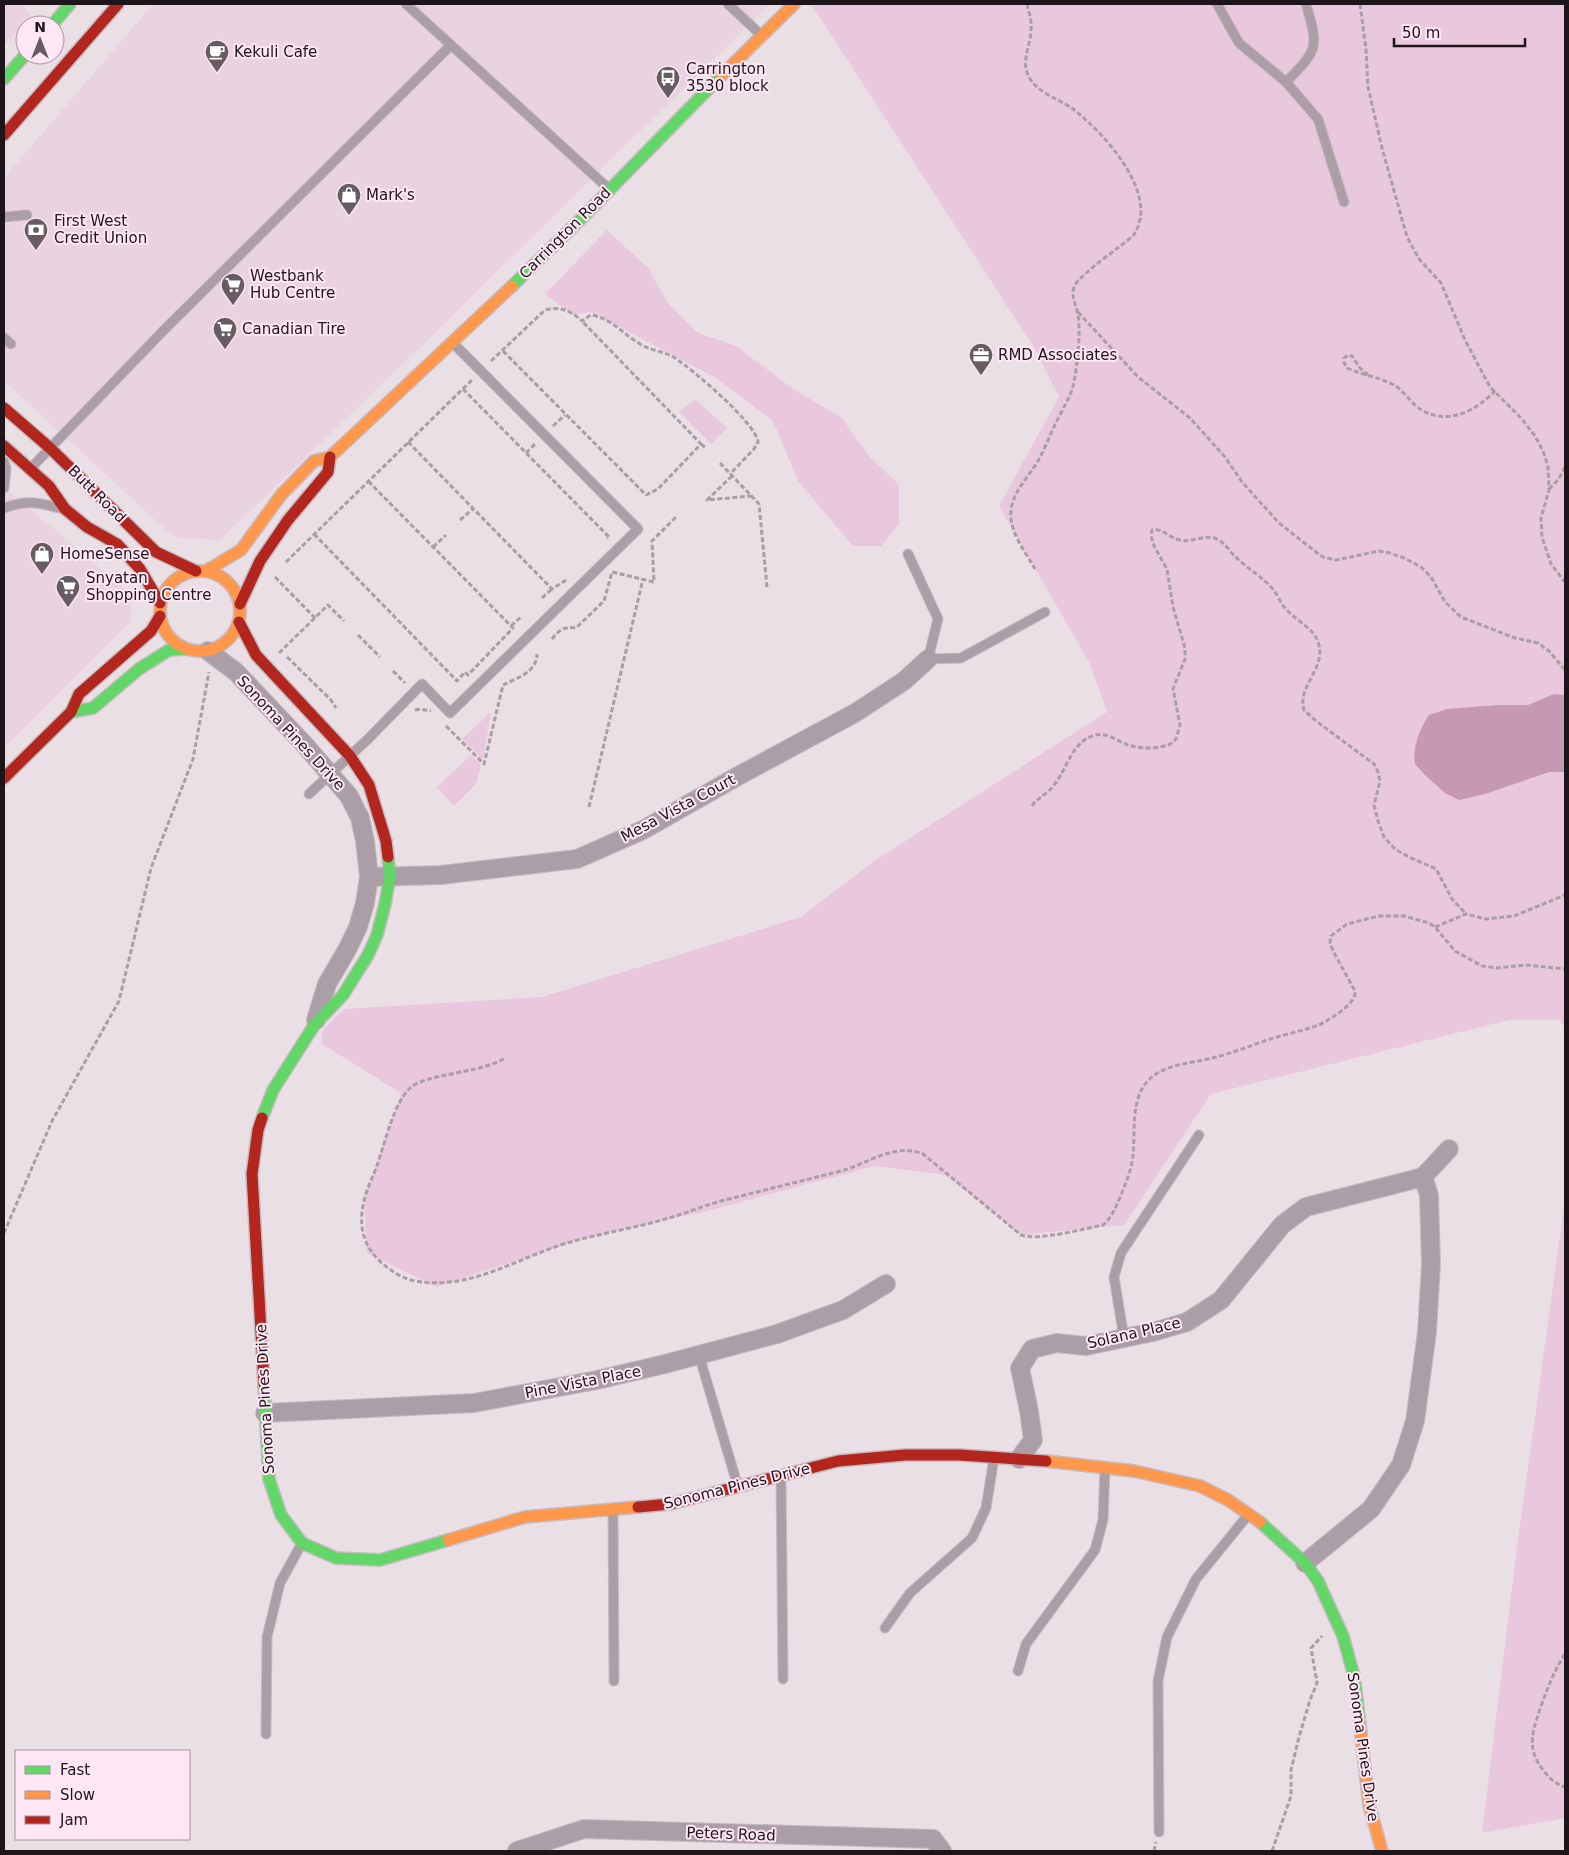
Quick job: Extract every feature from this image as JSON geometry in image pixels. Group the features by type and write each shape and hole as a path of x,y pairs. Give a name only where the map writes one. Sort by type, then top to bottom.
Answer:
{"main road":[{"path":"61,15 70,4"},
{"path":"4,135 118,4"},
{"name":"Carrington Road","path":"202,571 240,550 281,495 314,461 330,457 453,342 582,218 761,35 794,4"},
{"path":"4,80 17,65"},
{"name":"Butt Road","path":"4,408 50,448 156,552 202,571"},
{"name":"Butt Road","path":"4,446 49,486 65,509 87,527 117,544 140,569 160,603"},
{"name":"Carrington Road","path":"240,604 260,561 288,520 328,472 330,457"},
{"path":"71,712 93,708 139,669 169,650 197,652 209,659 218,647 228,641 235,632 239,622 240,604 236,592 229,582 218,575 202,571 184,574 173,581 165,591 160,603 160,616 163,627 169,637 187,650"},
{"path":"4,778 71,712 79,694 150,631 160,616"},
{"name":"Sonoma Pines Drive","path":"239,622 256,655 350,756 369,786 386,841 390,876 385,904 368,955 343,995 315,1024 273,1090 258,1130 252,1174 269,1479 281,1515 302,1543 336,1558 380,1560 525,1517 670,1504 738,1488 781,1474 838,1461 905,1455 994,1457 1134,1471 1200,1486 1228,1500 1262,1524 1305,1563 1318,1581 1343,1636 1354,1676 1369,1805 1382,1851"}],"street":[{"name":"Sonoma Pines Drive","path":"209,659 236,672 331,774 349,796 360,818 369,877 365,903 358,927 327,984 315,1024"},
{"name":"Mesa Vista Court","path":"369,877 441,874 577,858 643,830 855,713 904,681 928,659"},
{"path":"1305,1563 1371,1509 1401,1465 1415,1421 1427,1332 1431,1264 1429,1195 1423,1177 1449,1149"},
{"name":"Solana Place","path":"1019,1459 1033,1440 1020,1368 1032,1349 1057,1343 1086,1346 1187,1322 1221,1300 1282,1225 1306,1207 1423,1177"},
{"name":"Pine Vista Place","path":"265,1413 474,1402 597,1380 777,1334 843,1310 886,1284"},
{"name":"Peters Road","path":"517,1851 584,1829 933,1839 942,1851"}],"lane":[{"path":"406,4 609,189"},
{"path":"728,4 761,35"},
{"path":"1217,4 1239,43 1286,82 1318,119 1344,202"},
{"path":"1286,82 1304,63 1313,49 1315,32 1306,4"},
{"path":"30,469 162,332 451,45"},
{"path":"4,217 27,215"},
{"path":"310,794 422,684 450,713 638,529 453,342"},
{"path":"4,462 6,468 4,488"},
{"path":"4,508 26,502 65,509"},
{"path":"908,554 938,619 928,659 961,658 1045,612"},
{"path":"1124,1338 1114,1277 1121,1253 1199,1135"},
{"path":"699,1355 738,1488"},
{"path":"886,1628 910,1593 972,1538 986,1508 994,1457"},
{"path":"1018,1671 1026,1644 1095,1550 1103,1520 1105,1468"},
{"path":"781,1474 783,1680"},
{"path":"613,1508 614,1681"},
{"path":"1159,1832 1158,1681 1168,1637 1196,1579 1249,1514"},
{"path":"266,1734 267,1637 280,1583 302,1543"}],"path":[{"path":"1027,4 1032,29 1026,60 1028,75 1039,88 1069,106 1099,132 1133,179 1138,196 1139,217 1133,236 1083,277 1076,285 1072,296 1078,312 1074,385 1039,460 1014,498 1011,510 1011,522 1016,536 1035,569"},
{"path":"1360,4 1366,49 1368,88 1382,148 1407,237 1419,259 1441,283 1465,340 1484,375 1495,392 1522,419 1538,442 1547,463 1549,490 1541,518 1542,537 1552,564 1565,582"},
{"path":"491,362 546,310 554,308 572,311 706,448"},
{"path":"1078,312 1134,373 1190,418 1229,462 1242,482 1279,523 1316,552 1323,557 1336,560 1379,551 1404,558 1416,564 1431,577 1445,602 1461,617 1515,638 1541,645 1549,651 1565,670"},
{"path":"582,321 591,315 600,316 640,345 662,351 675,358 720,394 754,432 758,442 754,449 707,500 752,496"},
{"path":"502,351 646,495 658,489 702,444"},
{"path":"1368,375 1360,368 1352,356 1345,357 1344,361 1347,368 1397,387 1420,409 1431,414 1443,416 1460,416 1465,414 1483,403 1495,392"},
{"path":"280,568 474,378"},
{"path":"463,388 609,537 603,543"},
{"path":"552,427 565,415"},
{"path":"526,453 538,441"},
{"path":"408,442 552,589"},
{"path":"720,463 760,504 767,586"},
{"path":"1549,490 1558,480 1565,467"},
{"path":"314,534 457,681 465,672 468,674 514,628 368,481"},
{"path":"460,520 473,508"},
{"path":"552,639 559,630 568,627 576,628 604,601 612,572 654,582 652,541 677,516"},
{"path":"1032,806 1054,786 1068,759 1078,746 1091,737 1101,734 1129,745 1151,748 1166,746 1176,740 1180,725 1173,689 1185,659 1185,648 1173,607 1168,569 1154,546 1151,533 1152,530 1157,530 1181,540 1210,537 1217,539 1227,546 1247,568 1265,580 1277,594 1286,609 1315,635 1320,645 1320,655 1317,669 1303,696 1304,710 1376,767 1380,781 1374,805 1384,837 1395,849 1436,869 1452,899 1466,914 1486,919 1505,918 1565,895"},
{"path":"433,547 446,535"},
{"path":"542,598 572,574"},
{"path":"273,575 315,618"},
{"path":"589,807 643,579"},
{"path":"339,714 331,700 290,658 278,654 328,605 344,621"},
{"path":"511,626 521,616"},
{"path":"358,635 380,657"},
{"path":"4,1233 52,1121 119,1001 151,868 193,759 209,659"},
{"path":"393,671 407,685"},
{"path":"1435,927 1466,914"},
{"path":"946,1175 1021,1235 1030,1237 1043,1236 1103,1225 1112,1214 1126,1183 1133,1155 1135,1110 1145,1083 1172,1066 1238,1051 1322,1023 1348,1005 1354,1000 1355,991 1333,951 1330,941 1332,934 1347,924 1391,915 1415,918 1435,927 1451,948 1482,966 1497,968 1525,965 1565,969"},
{"path":"504,1060 489,1066 418,1082 410,1088 397,1106 364,1201 362,1216 366,1246 374,1256 398,1275 414,1281 432,1282 463,1280 496,1272 577,1240 668,1218 721,1201 841,1171 855,1167 878,1156 905,1150 913,1150 923,1154 1009,1228 946,1175"},
{"path":"1272,1851 1291,1796 1291,1770 1298,1737 1317,1683 1311,1648 1336,1621"},
{"path":"1565,1654 1549,1681 1532,1730 1532,1743 1534,1752 1543,1770 1553,1782 1565,1787"}],"shaded area":[{"path":"4,4 20,4 31,14 15,15 15,32 4,45"},
{"name":"Westbank Hub Centre","path":"153,4 770,4 409,358 220,540 175,538 4,381 4,178"},
{"path":"811,4 1565,4 1565,1028 1559,1020 1509,1020 1211,1094 1124,1225 1021,1235 946,1175 875,1166 707,1211 585,1238 436,1287 367,1253 364,1201 401,1093 322,1044 322,1031 344,1009 542,997 801,917 874,861 1107,712 1090,664 999,506 1059,397 1034,347"},
{"path":"607,230 648,268 668,303 698,333 736,346 796,391 841,417 869,456 899,485 899,524 881,546 853,546 798,481 773,421 716,378 591,312 573,315 545,294"},
{"path":"695,399 727,428 711,444 679,412"},
{"name":"Snyatan Shopping Centre","path":"4,487 132,595 131,621 4,748"},
{"path":"1554,694 1565,695 1565,772 1549,772 1485,794 1459,800 1445,793 1415,764 1414,758 1418,738 1429,715 1447,709 1528,705"},
{"path":"491,712 483,760 462,739"},
{"path":"471,755 481,765 476,784 454,806 437,787"},
{"path":"1565,1200 1565,1818 1482,1833 1517,1547"}],"traffic: fast":[{"path":"61,15 70,4"},
{"path":"4,79 16,65"},
{"path":"512,286 582,218 721,76"},
{"path":"71,712 93,708 139,669 169,650 187,649"},
{"path":"262,1118 273,1090 315,1024 343,995 368,955 377,935 385,904 390,876 388,857"},
{"path":"264,1384 269,1479 281,1515 302,1543 336,1558 380,1560 448,1540"},
{"path":"1260,1522 1305,1563 1318,1581 1343,1636 1354,1676 1360,1725"}],"traffic: slow":[{"path":"721,76 794,4"},
{"path":"206,571 241,550 281,495 314,461 330,457 512,286"},
{"path":"200,571 215,574 228,583 237,596 240,611 237,626 228,639 215,648 200,651 185,648 172,639 163,626 160,611 163,596 172,583 185,574 200,571"},
{"path":"1046,1461 1134,1471 1200,1486 1228,1500 1260,1522"},
{"path":"448,1540 525,1517 638,1507"},
{"path":"1360,1725 1369,1805 1382,1851"}],"traffic: jam":[{"path":"4,135 118,4"},
{"path":"4,408 50,448 156,552 196,571"},
{"path":"4,446 49,486 65,509 87,527 117,544 140,569 160,603"},
{"path":"240,604 260,561 288,520 328,472 330,457"},
{"path":"4,778 71,712 79,694 151,631 160,616"},
{"path":"239,622 256,655 350,756 369,785 386,841 388,857"},
{"path":"262,1118 258,1130 252,1174 264,1384"},
{"path":"638,1507 670,1504 838,1461 905,1455 960,1455 1046,1461"}],"place":[{"name":"Kekuli Cafe","path":"217,73"},
{"name":"Carrington 3530 block","path":"668,99"},
{"name":"Mark's","path":"349,216"},
{"name":"First West Credit Union","path":"36,251"},
{"name":"Westbank Hub Centre","path":"233,306"},
{"name":"Canadian Tire","path":"225,350"},
{"name":"RMD Associates","path":"981,376"},
{"name":"HomeSense","path":"42,575"},
{"name":"Snyatan Shopping Centre","path":"68,608"}]}
